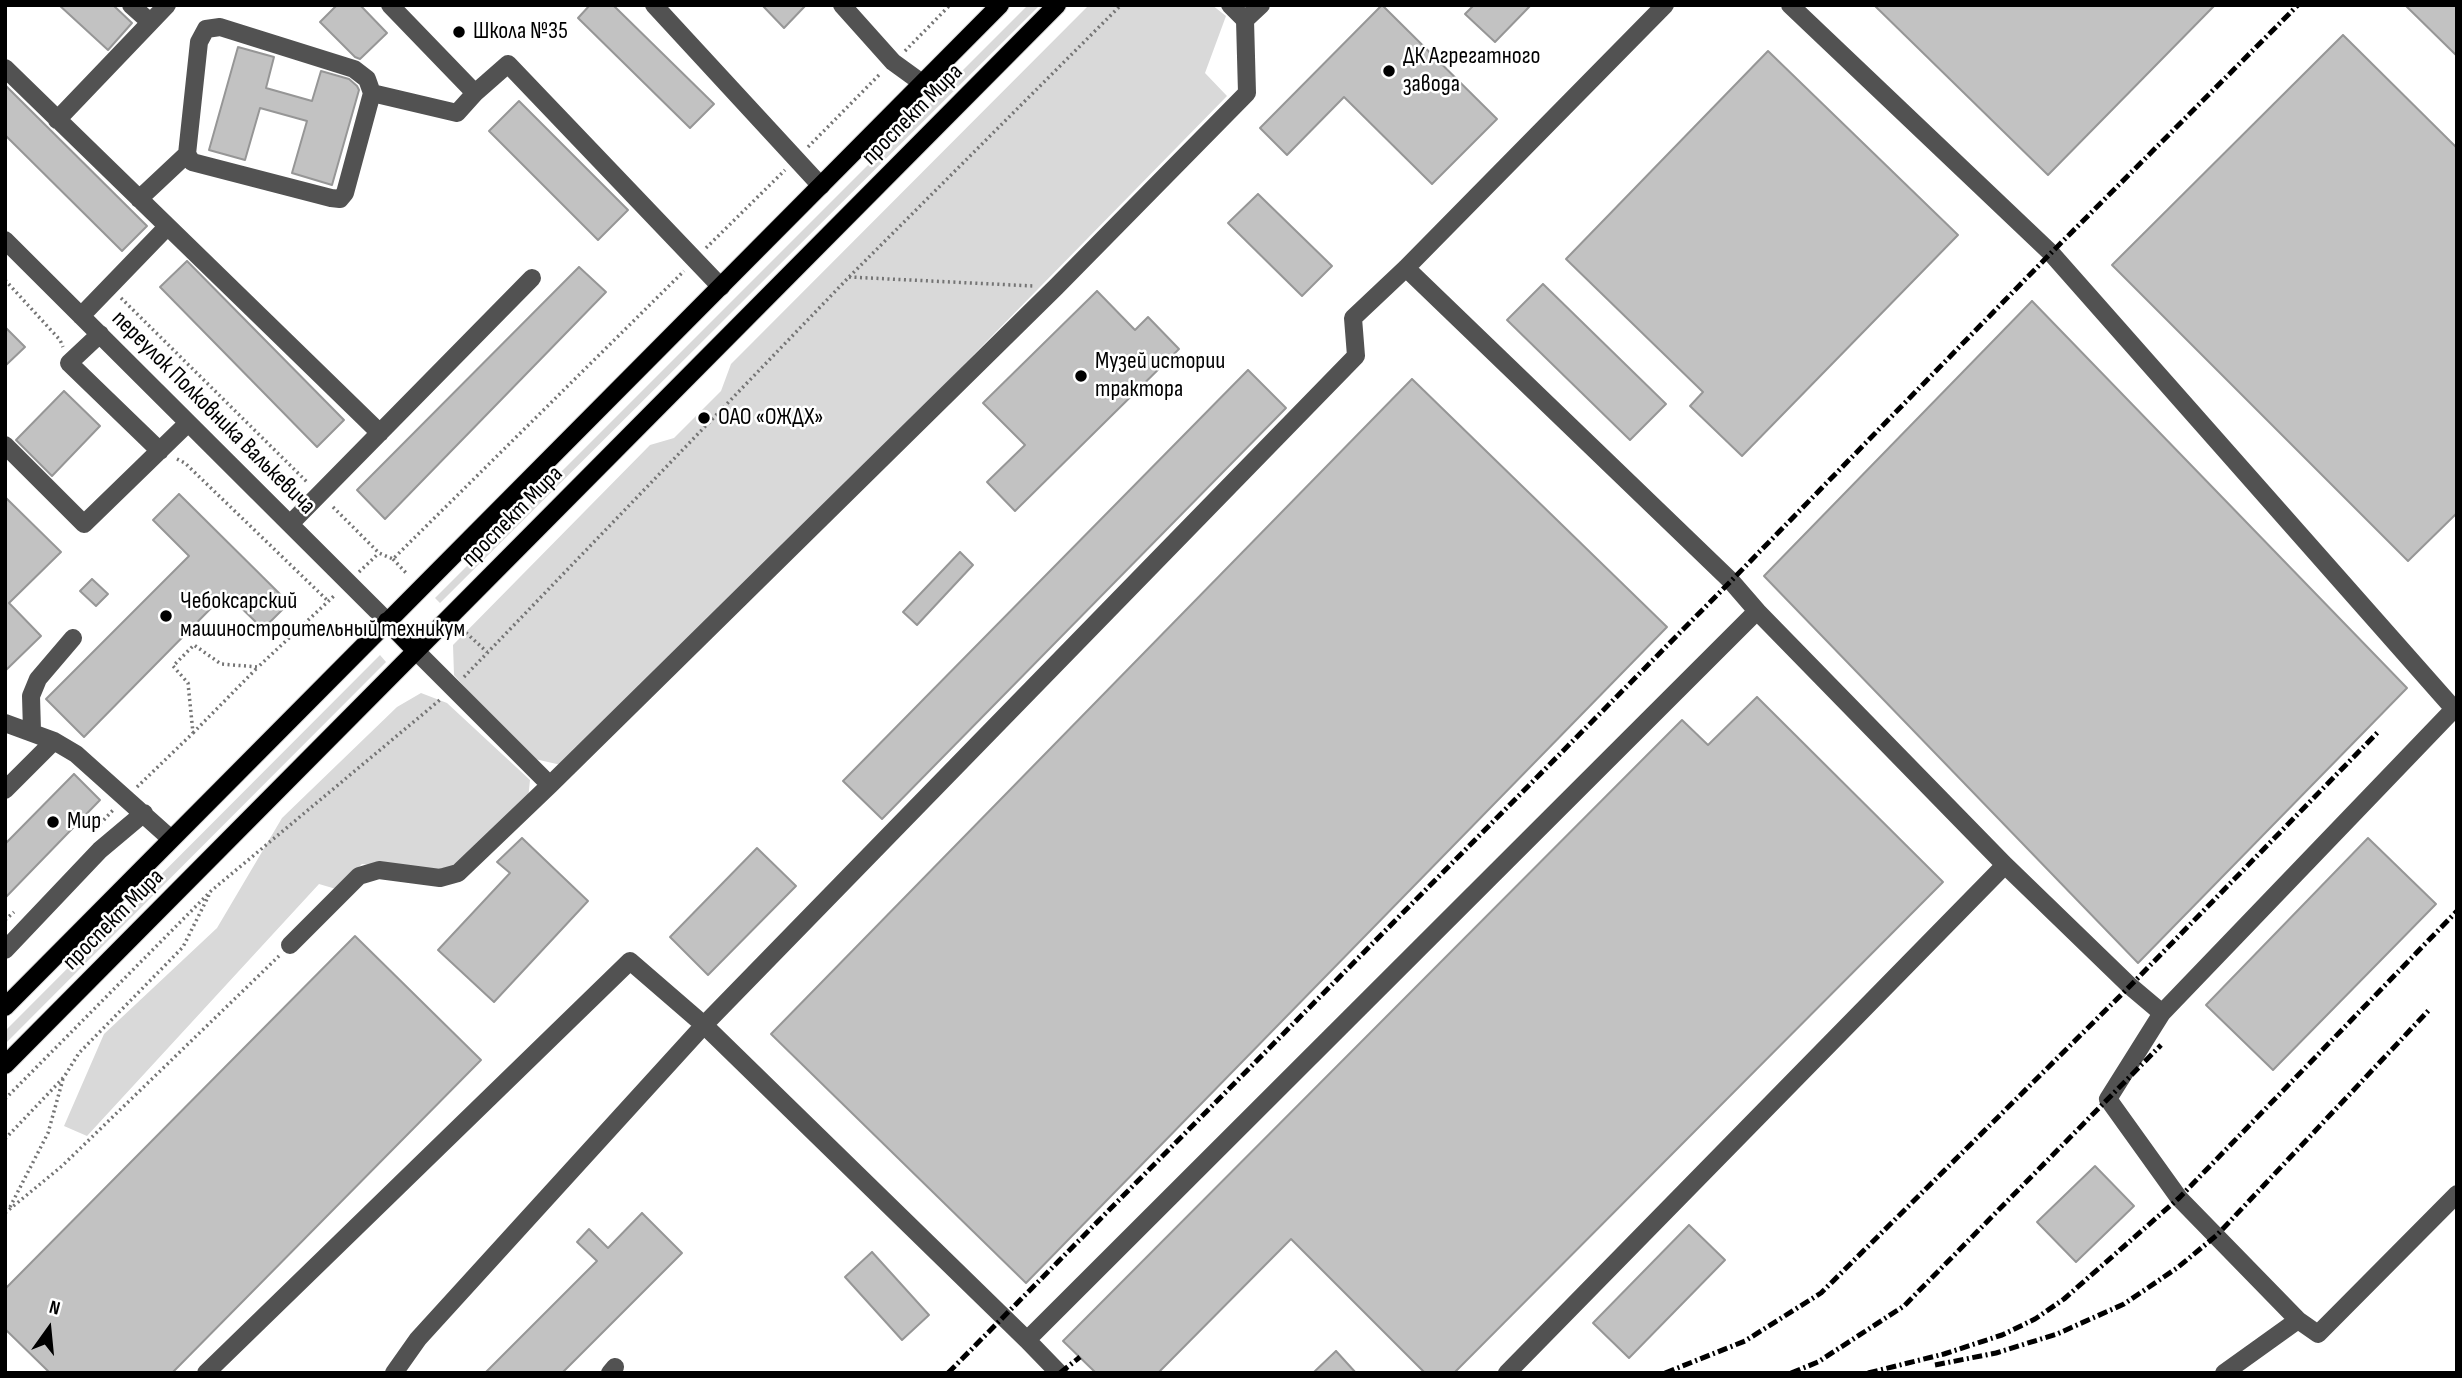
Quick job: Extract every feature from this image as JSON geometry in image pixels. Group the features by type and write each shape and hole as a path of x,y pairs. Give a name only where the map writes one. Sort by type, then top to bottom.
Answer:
{"main road":[{"name":"проспект Мира","path":"5,1007 1000,5"},
{"name":"проспект Мира","path":"5,1065 1057,5"},
{"path":"387,621 415,650"}],"street":[{"path":"131,5 150,23"},
{"path":"57,120 167,5"},
{"path":"390,5 475,93"},
{"path":"654,5 821,186"},
{"path":"842,5 893,62 922,83"},
{"path":"290,945 359,876 379,870 440,878 458,873 1056,287 1247,93 1245,20 1230,5"},
{"path":"1245,20 1261,5"},
{"path":"1790,5 2051,253 2456,709 2162,1013 2108,1098 2179,1198 2298,1320 2318,1334 2457,1194"},
{"path":"394,1373 418,1339 704,1026 1356,356 1353,318 1406,268 1659,7"},
{"path":"220,27 354,69 367,79 372,93 345,192 340,199 192,162 187,154 199,42 206,29 220,27"},
{"path":"372,93 457,113 508,64 721,287"},
{"path":"5,68 380,433"},
{"path":"139,199 187,154"},
{"path":"81,316 167,227"},
{"name":"переулок Полковника Валькевича","path":"5,240 387,621"},
{"path":"1406,268 1731,581 1757,611 2005,865 2130,986 2162,1013"},
{"path":"290,524 532,278"},
{"path":"100,334 69,363 160,451"},
{"path":"5,444 84,524 188,423"},
{"path":"1027,1340 1757,611"},
{"path":"32,732 31,696 38,678 74,638"},
{"path":"415,650 550,785"},
{"path":"5,723 54,741 76,754 170,839"},
{"path":"5,790 54,741"},
{"path":"5,950 100,850 144,813"},
{"path":"1507,1373 2005,865"},
{"path":"206,1373 630,961 704,1026 1059,1373"},
{"path":"2224,1373 2298,1320"}],"path":[{"path":"898,58 950,5"},
{"path":"456,685 849,277 1121,5"},
{"path":"800,155 888,66"},
{"path":"699,256 791,163"},
{"path":"849,277 1056,287"},
{"path":"5,280 60,340 69,363"},
{"path":"160,451 185,463 328,601"},
{"path":"358,573 379,553"},
{"path":"393,559 410,578"},
{"path":"131,793 336,594"},
{"path":"461,627 487,652"},
{"path":"193,733 188,684 173,666 194,645 221,664 258,667"},
{"path":"5,1099 211,891 445,696"},
{"path":"5,1139 64,1077 79,1052 183,947 211,891"},
{"path":"7,1211 62,1166 290,945"},
{"path":"7,1211 48,1133 64,1077"}],"shaded area":[{"path":"1028,5 1040,5 440,603 435,598"},
{"path":"1089,5 1212,5 1226,16 1205,73 1227,96 570,767 526,757 454,675 453,645 650,445 674,438 721,391 731,364"},
{"path":"380,655 386,662 5,1044 5,1031"},
{"path":"421,693 447,703 530,780 528,799 451,872 362,864 336,889 319,884 87,1136 64,1126 104,1034 217,928 282,818 397,707"}],"building":[{"path":"59,5 113,5 132,23 108,50"},
{"path":"337,5 360,5 387,33 360,59 320,22"},
{"path":"590,5 613,5 714,104 690,128 578,18"},
{"path":"762,5 806,5 784,28"},
{"path":"1382,5 1497,119 1432,184 1344,97 1287,155 1260,128"},
{"path":"1474,5 1531,5 1495,42 1465,14"},
{"path":"1874,5 2215,5 2048,175"},
{"path":"2405,5 2457,5 2457,56"},
{"path":"2343,35 2457,148 2457,513 2408,561 2112,265"},
{"path":"238,47 274,57 266,88 312,101 321,71 349,79 357,86 359,90 332,185 292,173 307,121 260,108 245,160 209,150"},
{"path":"1768,51 1958,235 1742,456 1690,406 1703,392 1566,259"},
{"path":"5,85 147,226 122,251 5,135"},
{"path":"519,101 628,210 598,240 489,131"},
{"path":"1258,194 1332,266 1302,296 1228,223"},
{"path":"187,261 344,420 317,447 160,287"},
{"path":"579,267 606,292 385,519 357,490"},
{"path":"1543,284 1666,404 1630,440 1507,320"},
{"name":"Музей истории трактора","path":"1097,291 1135,330 1148,317 1179,349 1015,511 987,482 1025,445 983,403"},
{"path":"2032,301 2407,688 2138,963 1764,576"},
{"path":"5,327 25,347 5,366"},
{"path":"1248,370 1286,408 882,819 843,781"},
{"path":"1412,379 1667,627 1026,1283 771,1034"},
{"path":"64,391 100,426 52,476 16,440"},
{"name":"Чебоксарский машиностроительный техникум","path":"179,494 289,603 263,629 226,593 84,737 46,699 189,556 153,520"},
{"path":"5,497 61,552 9,603 41,636 5,671"},
{"path":"960,552 973,565 917,625 903,612"},
{"path":"92,579 108,594 96,606 80,591"},
{"path":"1757,697 1943,882 1454,1373 1425,1373 1291,1239 1158,1373 1096,1373 1063,1341 1682,720 1708,745"},
{"name":"Мир","path":"74,774 100,800 5,898 5,844"},
{"path":"522,838 588,901 494,1002 438,950 510,873 497,862"},
{"path":"2368,838 2436,904 2273,1070 2206,1005"},
{"path":"757,848 796,886 708,975 670,937"},
{"path":"355,936 481,1060 172,1373 50,1373 5,1329 5,1289"},
{"path":"2095,1166 2134,1206 2076,1262 2037,1222"},
{"path":"642,1213 682,1253 562,1373 485,1373 597,1261 577,1242 589,1229 608,1248"},
{"path":"1689,1225 1725,1260 1629,1358 1593,1323"},
{"path":"872,1252 929,1315 902,1340 845,1277"},
{"path":"1336,1351 1356,1373 1313,1373"}],"railway":[{"path":"948,1373 2298,5"},
{"path":"1665,1373 1745,1341 1821,1293 2130,986 2379,731"},
{"path":"1868,1373 1944,1354 2002,1335 2035,1319 2064,1299 2179,1198 2457,911"},
{"path":"1935,1365 1996,1353 2057,1334 2124,1304 2177,1268 2217,1235 2429,1010"},
{"path":"1791,1373 1818,1362 1904,1306 2161,1045"},
{"path":"1060,1373 1080,1357"}],"place":[{"name":"Школа №35","path":"459,32"},
{"name":"ДК Агрегатного завода","path":"1389,71"},
{"name":"Музей истории трактора","path":"1081,376"},
{"name":"ОАО «ОЖДХ»","path":"704,418"},
{"name":"Чебоксарский машиностроительный техникум","path":"166,616"},
{"name":"Мир","path":"53,822"}]}
